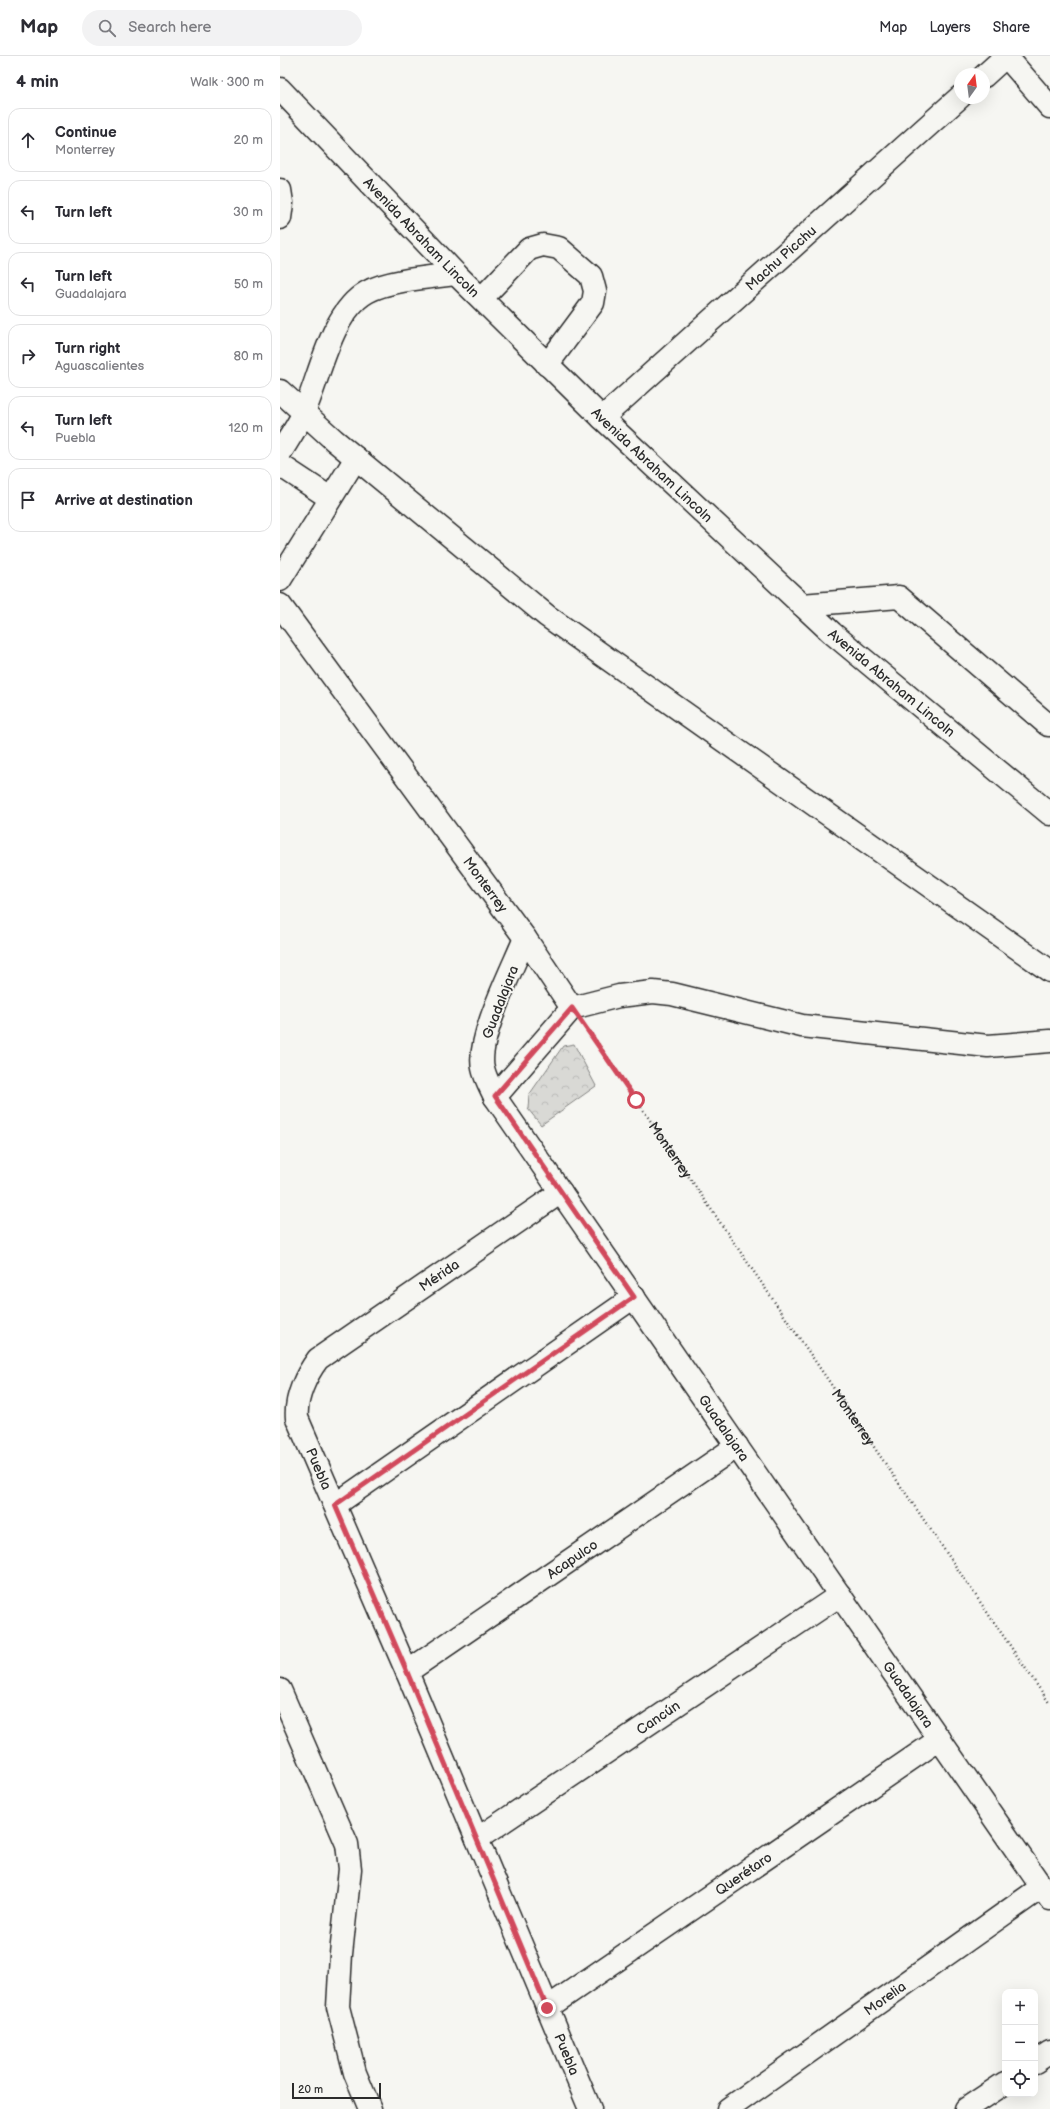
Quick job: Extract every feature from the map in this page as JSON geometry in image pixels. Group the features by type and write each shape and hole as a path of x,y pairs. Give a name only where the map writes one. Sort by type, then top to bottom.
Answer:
{"street":[{"path":"990,71 1006,56 1050,107"},
{"name":"Avenida Abraham Lincoln","path":"280,89 456,274 602,418 832,633 1050,814"},
{"name":"Machu Picchu","path":"602,418 954,102"},
{"path":"482,298 529,249 543,244 558,248 591,276 595,291 593,302 547,364"},
{"path":"280,453 303,414 320,366 336,330 350,309 367,292 390,284 456,274"},
{"path":"280,391 303,414 547,616 1050,971"},
{"path":"280,580 356,458"},
{"path":"280,465 330,498"},
{"path":"802,605 899,597 1048,725 1050,725"},
{"name":"Monterrey","path":"280,604 525,938 572,1008"},
{"name":"Guadalajara","path":"525,938 487,1032 483,1049 482,1068 495,1096 1046,1893"},
{"path":"495,1096 572,1008 620,996 653,992 672,994 802,1026 988,1046 1050,1041"},
{"name":"Mérida","path":"318,1359 561,1192"},
{"path":"335,1505 634,1297"},
{"name":"Puebla","path":"318,1359 311,1367 298,1398 296,1408 297,1418 407,1672 590,2109"},
{"name":"Acapulco","path":"407,1672 737,1446"},
{"name":"Cancún","path":"477,1840 840,1595"},
{"path":"280,1690 347,1844 350,1869 341,1954 338,2007 355,2073 370,2109"},
{"name":"Querétaro","path":"547,2008 940,1739"},
{"name":"Morelia","path":"728,2109 1046,1893"},
{"path":"1036,2061 1050,2052"},
{"path":"966,2109 1002,2085"}],"path":[{"name":"Monterrey","path":"572,1008 1050,1704"}],"green space":[{"path":"574,1044 596,1086 541,1125 528,1109 529,1095 563,1046"}],"route":[{"path":"547,2008 407,1672 335,1505 634,1297 495,1096 572,1008 636,1100"}]}
